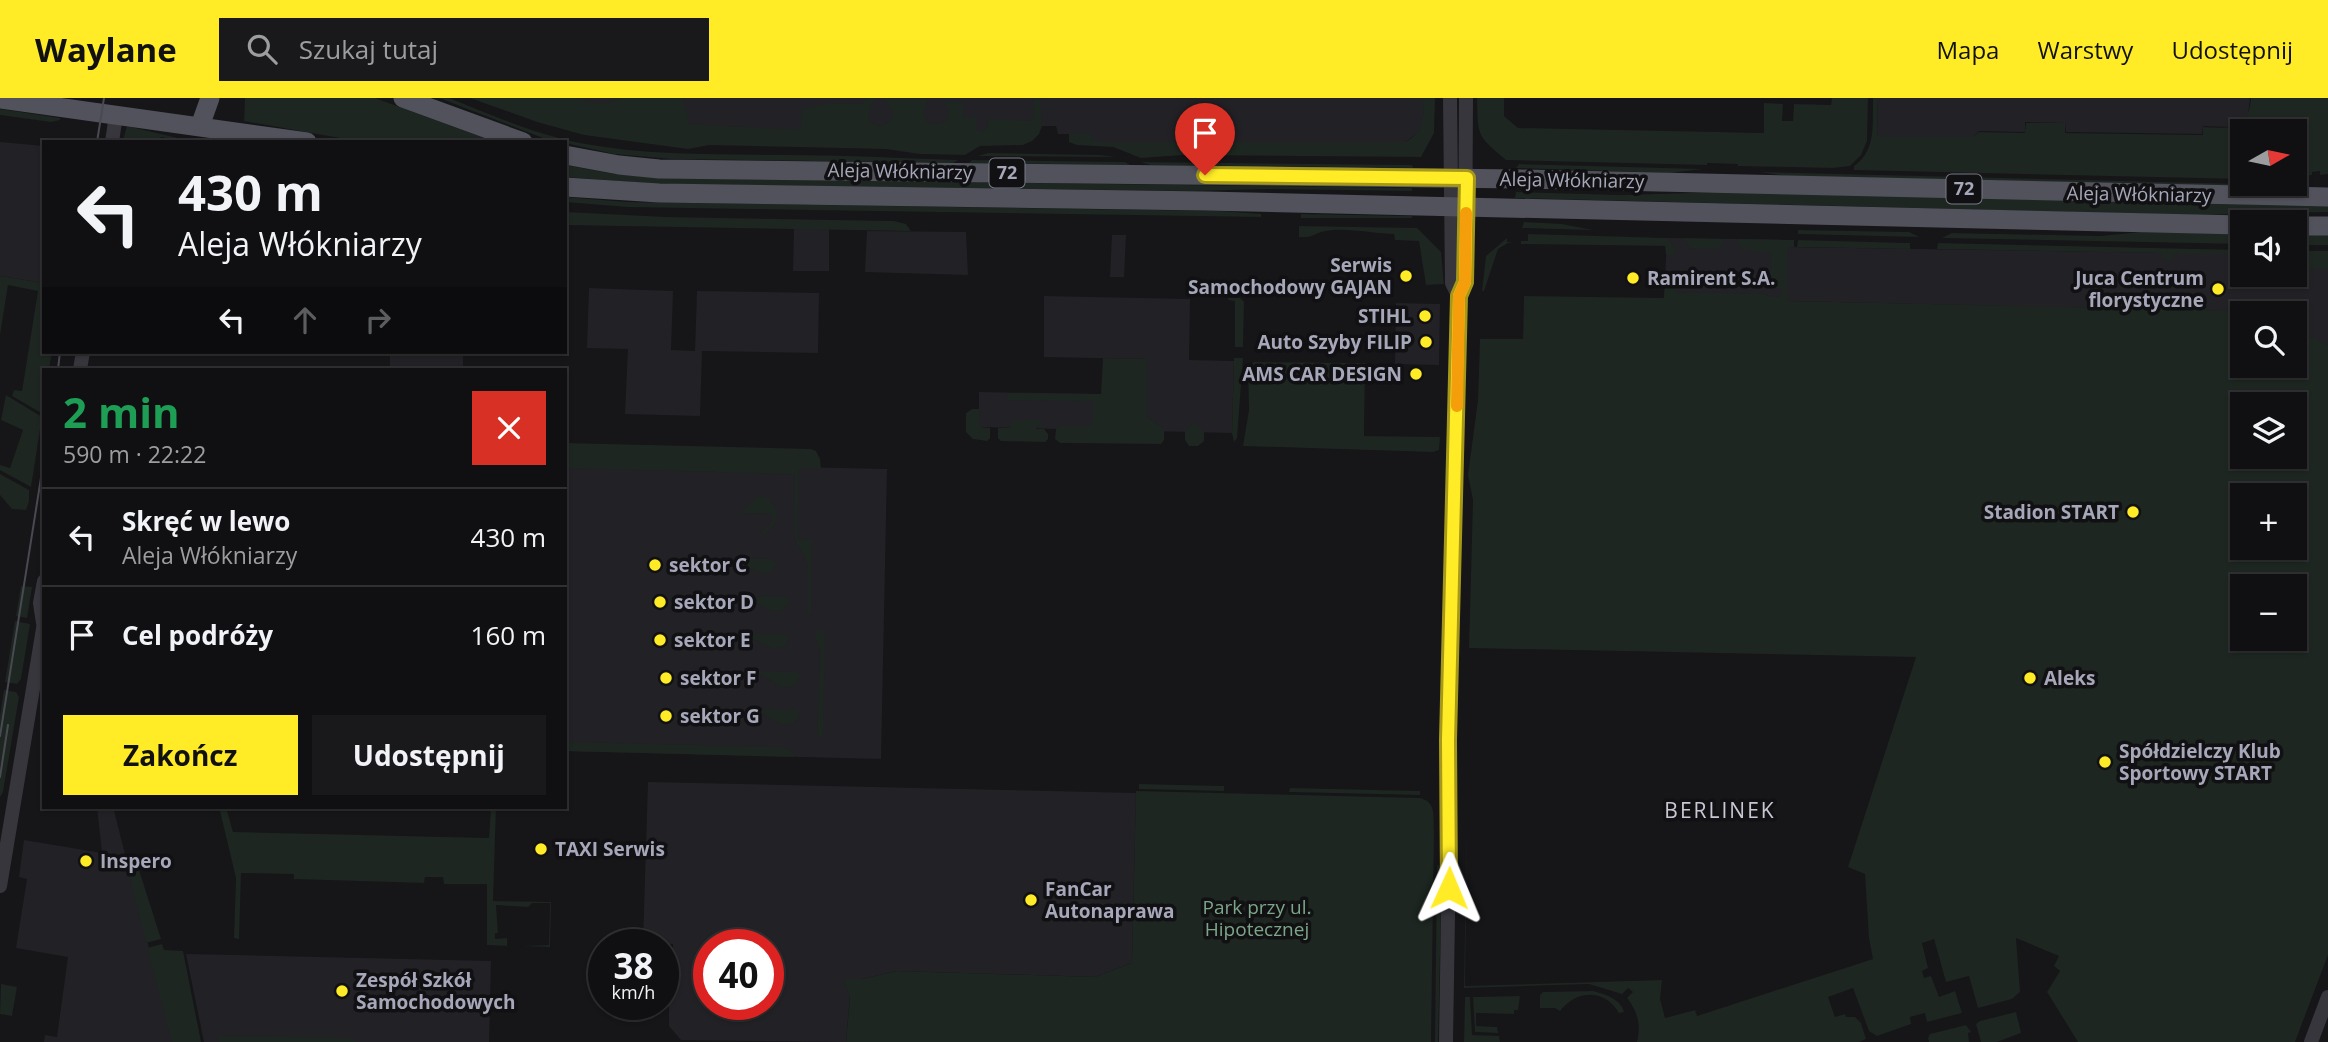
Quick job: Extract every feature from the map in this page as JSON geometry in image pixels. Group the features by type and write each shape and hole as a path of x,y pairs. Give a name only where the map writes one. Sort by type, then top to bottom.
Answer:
{"main road":[{"path":"196,134 211,98"},
{"path":"403,98 518,140"},
{"path":"0,99 118,107 196,134 279,140"},
{"name":"Aleja Włókniarzy","path":"567,155 659,169 1459,178 2328,197"},
{"name":"Aleja Włókniarzy","path":"567,187 659,193 1458,207 2230,225"},
{"path":"2307,226 2328,226"}],"street":[{"path":"1450,98 1459,178"},
{"path":"1446,1042 1450,852 1448,740 1459,296 1452,283 1466,98"},
{"path":"112,140 118,107"},
{"path":"42,592 42,613"},
{"path":"0,886 42,635"},
{"path":"2311,1042 2328,997"}],"shaded area":[{"path":"525,98 1423,98 1423,125 1421,131 1405,142 1091,142 1091,134 1058,134 1056,126 1037,126 1026,141 606,123"},
{"path":"1878,98 2250,98 2248,115 2244,119 2230,119 2230,127 2203,126 2202,134 2066,132 2065,123 2025,122 2025,132 1979,131 1973,137 1877,137"},
{"path":"0,142 42,146 42,283 0,276"},
{"path":"794,229 829,229 829,271 793,271"},
{"path":"867,231 966,232 968,275 865,272"},
{"path":"1112,235 1126,235 1124,277 1110,277"},
{"path":"1667,238 1788,240 1788,247 2230,254 2230,287 2307,287 2307,256 2328,257 2328,352 2315,347 2307,334 2307,301 2230,301 2230,311 1664,298"},
{"path":"589,288 673,291 671,350 695,351 697,291 819,293 818,353 702,351 700,416 625,414 628,349 587,348"},
{"path":"1044,296 1190,299 1189,360 1234,361 1232,433 1146,431 1146,359 1044,357"},
{"path":"1396,303 1440,304 1439,365 1395,364"},
{"path":"390,354 463,354 463,368 390,368"},
{"path":"979,392 1102,394 1101,430 979,427"},
{"path":"567,462 887,469 881,759 567,751"},
{"path":"648,782 1136,793 1132,963 1095,977 897,971 862,979 844,979 850,996 846,1042 681,1040 669,1026 669,1020 679,1020 679,929 643,929"},
{"path":"97,809 114,809 173,1042 44,1042 45,1035 57,1037 68,957 16,948 27,879 19,877 24,840 102,853"},
{"name":"Zespół Szkół Samochodowych","path":"186,954 491,961 489,1042 204,1042"}],"green space":[{"path":"245,98 375,98 490,140 351,140 244,121"},
{"path":"439,98 449,98 546,135 606,147 684,154 830,155 958,160 953,163 672,159 614,154 567,143 567,140 543,138"},
{"path":"470,98 573,98 602,104 622,98 683,98 689,124 800,130 802,109 831,103 863,104 866,98 875,99 868,115 871,122 880,126 890,122 893,115 884,99 928,99 923,114 928,123 937,125 946,121 949,111 944,102 963,103 963,117 976,118 976,129 982,132 988,127 987,119 1033,121 1034,98 1040,98 1042,126 1032,141 1023,145 980,146 965,155 920,154 886,149 709,145 688,149 584,135 537,122"},
{"path":"1423,98 1435,98 1434,133 1421,157 1183,155 1141,158 1113,147 1069,142 1069,134 1091,134 1092,142 1405,142 1420,129"},
{"path":"1477,98 1504,98 1504,116 1518,128 1764,133 1764,103 1783,104 1782,121 1793,121 1794,104 1831,105 1832,98 1868,98 1867,141 1861,155 1850,166 1833,168 1506,160 1481,134"},
{"path":"1873,98 1878,98 1877,137 1973,137 1979,132 2025,133 2026,123 2065,123 2065,133 2203,135 2203,127 2230,127 2230,179 1854,170 1854,166 1867,152 1873,126"},
{"path":"2251,98 2328,98 2328,174 2320,175 2320,171 2312,172 2312,175 2307,176 2307,119 2244,119"},
{"path":"0,109 60,120 51,122 0,115"},
{"path":"127,126 178,140 162,137 153,140 123,140"},
{"path":"988,153 1100,155 1116,157 978,156"},
{"path":"972,160 1125,162 1130,165 969,163"},
{"path":"1141,162 1412,165 1413,168 1150,165"},
{"path":"1519,164 1703,169 1669,173 1516,168"},
{"path":"567,165 658,178 1412,188 1412,191 1192,191 660,184 567,177"},
{"path":"1760,172 2230,186 2216,186 1786,176"},
{"path":"1516,192 1621,195 1724,192 2328,206 2328,212 2230,210 2230,214 2195,215 1515,198"},
{"path":"567,197 627,202 1220,211 1261,214 1261,217 627,207 567,202"},
{"path":"567,212 667,217 894,221 906,224 911,231 567,225"},
{"path":"1301,214 1412,216 1412,218 1301,218"},
{"path":"1524,222 1562,224 1593,230 1655,232 1522,228"},
{"path":"1299,226 1417,228 1441,252 1444,284 1426,285 1419,241 1395,240 1394,234 1342,230 1299,237"},
{"path":"1798,230 1909,232 1919,237 1798,234"},
{"path":"2141,232 2230,234 2230,244 1942,238 1952,233 2100,236"},
{"path":"1528,234 1667,238 1675,247 1676,254 1666,254 1665,246 1521,244 1521,241 1528,241"},
{"path":"2307,235 2328,235 2328,245 2307,245"},
{"path":"1507,238 1507,242 1514,243 1508,243 1498,249 1482,291 1486,256"},
{"path":"1683,238 1724,239 1717,249 1690,248"},
{"path":"1739,239 1794,240 1794,247 1787,247 1788,301 2230,311 2230,378 2307,378 2307,334 2328,346 2328,955 2295,1042 2078,1042 2047,992 2060,971 2054,966 2059,956 2016,938 2020,992 2012,999 1978,1008 1969,976 1946,982 1934,939 1922,943 1928,968 1922,971 1924,978 1931,976 1939,997 1955,991 1962,1013 1927,1022 1925,1013 1910,1017 1911,1024 1877,1036 1869,1031 1853,988 1828,997 1835,1017 1845,1014 1846,1017 1855,1017 1861,1023 1866,1039 1859,1042 1637,1042 1638,1019 1627,998 1633,992 1628,988 1622,994 1589,984 1464,988 1467,809 1465,986 1662,980 1660,999 1665,1018 1695,1010 1697,1016 1873,959 1865,874 1848,867 1916,657 1469,648 1473,500 1468,475 1478,400 1480,339 1523,339 1524,296 1664,298 1665,285 1676,285 1676,292 1782,296 1782,288 1770,288 1771,252 1741,249 1737,243"},
{"path":"1798,240 1910,243 1910,249 1797,247"},
{"path":"1938,243 2230,250 2230,254 2176,254 2173,259 2162,259 2162,253 1937,249"},
{"path":"2307,251 2328,251 2328,269 2307,268"},
{"path":"0,276 42,283 42,354 52,354 49,368 42,368 42,413 12,396 14,390 22,391 38,291 8,285 0,335"},
{"path":"1228,298 1240,298 1244,302 1243,347 1235,347 1235,301"},
{"path":"1103,358 1147,359 1146,416 1164,429 1164,440 1161,444 1060,443 1055,439 1059,426 1093,426 1093,401 1007,400 1008,393 1101,394"},
{"path":"1234,358 1243,358 1237,438 1234,442 1232,433"},
{"path":"1254,362 1365,363 1364,436 1440,437 1439,450 1433,452 1243,446 1249,410 1248,368"},
{"path":"6,395 42,417 31,487 0,470 0,465 10,468 23,430 1,420"},
{"path":"979,409 980,427 990,428 990,438 987,441 973,439 966,432 966,413"},
{"path":"1011,420 1041,420 1041,425 1036,425 1036,429 1044,429 1048,439 1045,442 1001,441 998,438 998,428 1010,428"},
{"path":"1194,422 1204,432 1204,441 1198,446 1189,446 1185,440 1185,432"},
{"path":"567,443 816,451 821,468 799,468 797,539 812,540 811,616 808,613 808,570 794,533 795,474 567,468"},
{"path":"0,474 29,490 26,510 12,509 0,495"},
{"path":"758,496 771,501 777,514 772,528 758,535 772,522 772,514 741,513"},
{"path":"733,558 773,559 777,564 771,572 760,574"},
{"path":"21,586 32,587 27,618 16,616"},
{"path":"745,596 786,597 790,603 782,610 773,612"},
{"path":"15,621 30,624 21,679 17,684 5,682"},
{"path":"814,631 825,631 823,737 817,737 820,650"},
{"path":"743,633 784,634 789,639 784,646 772,649"},
{"path":"756,671 796,672 801,677 795,685 783,688"},
{"path":"4,690 16,692 19,697 0,797 0,715"},
{"path":"754,709 795,710 800,715 794,723 783,725"},
{"path":"567,742 784,747 792,751 794,757 567,751"},
{"path":"1139,784 1224,786 1224,791 1139,789"},
{"path":"1290,788 1420,791 1420,795 1289,792"},
{"name":"Park przy ul. Hipotecznej","path":"1136,791 1420,798 1429,803 1433,811 1434,832 1431,1042 846,1042 850,997 843,979 862,979 897,971 1095,977 1132,963"},
{"path":"219,809 227,809 233,832 489,838 491,809 496,809 493,901 551,902 550,947 521,946 549,945 550,903 532,903 528,907 496,905 498,933 495,933 495,939 507,938 507,946 487,945 487,884 444,884 443,877 425,877 424,883 294,879 294,874 241,873 239,939 234,938 236,878"},
{"path":"1437,865 1442,866 1438,1042 1435,1042"},
{"path":"139,870 161,939 146,943 129,873"},
{"path":"162,944 164,950 183,951 201,1042 172,1042 147,948"},
{"path":"1,984 17,987 12,1016 0,1014"},
{"path":"1593,991 1616,1000 1624,1012 1619,1013 1606,999 1591,995 1574,999 1560,1011 1555,1008 1540,1008 1540,995 1543,992"},
{"path":"1520,996 1518,1010 1514,1010 1514,1014 1476,1013 1476,1026 1497,1027 1498,1033 1475,1032 1473,997"},
{"path":"1465,997 1470,997 1472,1035 1499,1036 1500,1042 1464,1042"},
{"path":"2016,1012 2021,1033 1997,1042 1981,1042 1976,1024"},
{"path":"1966,1025 1971,1032 1968,1033 1969,1042 1929,1042 1930,1034"},
{"path":"219,1036 355,1038 355,1042 219,1042"}],"tram line":[{"path":"97,140 104,98"},
{"path":"58,368 60,354"},
{"path":"0,736 42,472"},
{"path":"0,777 8,725"}],"slow traffic":[{"path":"1457,406 1459,296 1465,282 1466,213"}],"place":[{"name":"Serwis Samochodowy GAJAN","path":"1406,276"},
{"name":"Ramirent S.A.","path":"1633,278"},
{"name":"Juca Centrum florystyczne","path":"2218,289"},
{"name":"STIHL","path":"1425,316"},
{"name":"Auto Szyby FILIP","path":"1426,342"},
{"name":"AMS CAR DESIGN","path":"1416,374"},
{"name":"Stadion START","path":"2133,512"},
{"name":"sektor C","path":"655,565"},
{"name":"sektor D","path":"660,602"},
{"name":"sektor E","path":"660,640"},
{"name":"sektor F","path":"666,678"},
{"name":"Aleks","path":"2030,678"},
{"name":"sektor G","path":"666,716"},
{"name":"Spółdzielczy Klub Sportowy START","path":"2105,762"},
{"name":"TAXI Serwis","path":"541,849"},
{"name":"Inspero","path":"86,861"},
{"name":"FanCar Autonaprawa","path":"1031,900"},
{"name":"Zespół Szkół Samochodowych","path":"342,991"}],"district":[{"name":"BERLINEK","path":"1720,811"}],"route":[{"path":"1205,175 1467,178 1465,282 1459,296 1448,740 1449,888"}]}
